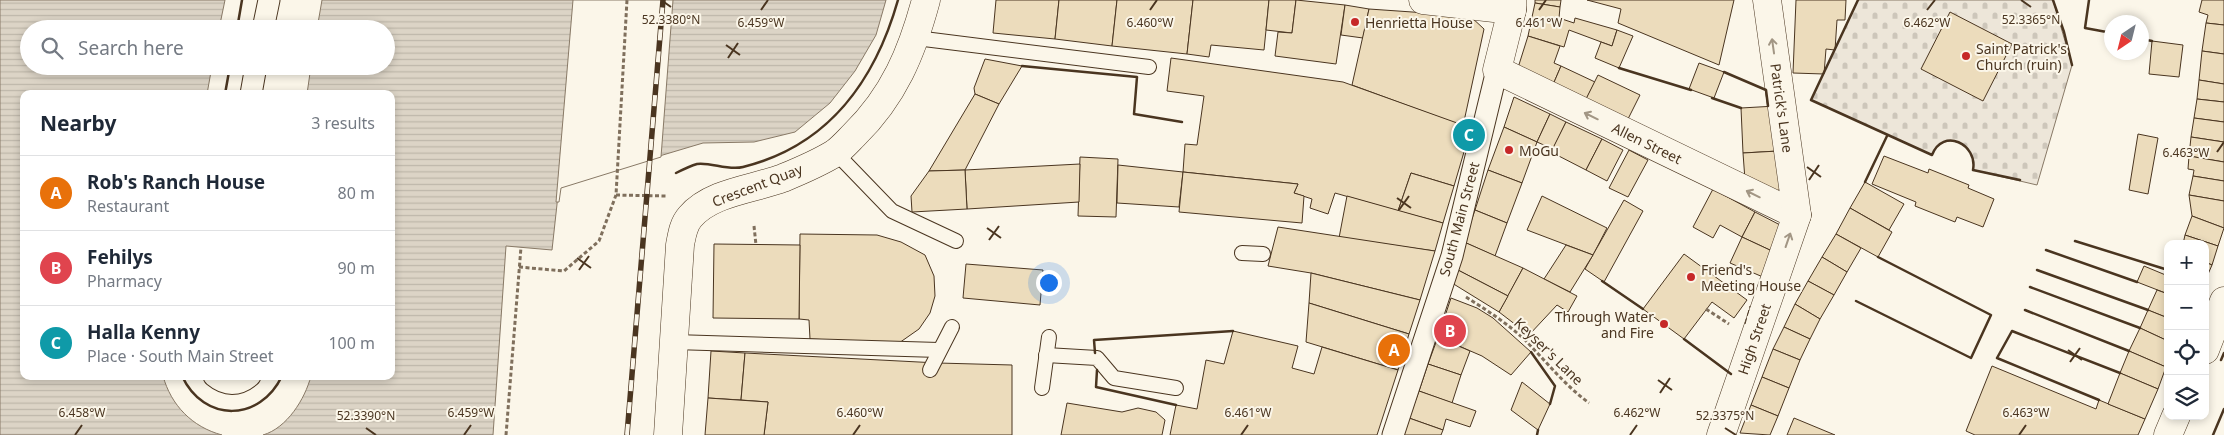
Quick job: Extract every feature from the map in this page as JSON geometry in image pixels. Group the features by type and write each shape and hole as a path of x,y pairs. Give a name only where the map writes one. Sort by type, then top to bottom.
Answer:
{"street":[{"path":"265,20 269,0"},
{"name":"Crescent Quay","path":"668,435 680,246 683,230 689,218 700,208 721,198 783,178 836,152 875,115 898,77 916,38 926,0"},
{"path":"1423,0 1512,5"},
{"name":"Patrick's Lane","path":"1767,0 1797,215"},
{"name":"South Main Street","path":"1393,435 1454,246 1512,5"},
{"name":"Allen Street","path":"1497,70 1797,215"},
{"path":"252,90 254,75"},
{"name":"High Street","path":"1720,435 1797,215"},
{"path":"2209,340 2224,301"},
{"path":"221,380 234,384 242,380"},
{"path":"2168,435 2174,420"}],"lane":[{"path":"916,38 1149,67"},
{"path":"836,152 892,211 956,241"},
{"path":"1242,253 1263,254"},
{"path":"930,370 952,327"},
{"path":"1042,388 1049,337"},
{"path":"674,342 939,350"},
{"path":"1046,354 1097,358 1114,378 1176,388"}],"path":[{"path":"519,267 564,271 599,241 616,195 627,0"},
{"path":"616,195 667,196"},
{"path":"754,226 756,244"},
{"path":"506,435 521,247"},
{"name":"Keyser's Lane","path":"1443,282 1494,315 1526,342 1571,390 1589,403"}],"green space":[{"path":"1858,0 2053,0 2072,65 2037,185 1973,170 1973,161 1970,153 1959,143 1944,142 1937,147 1932,155 1811,100"}],"shaded area":[{"path":"0,0 225,0 221,20 20,20 20,75 210,75 208,90 20,90 20,380 164,380 171,396 184,413 201,426 222,435 0,435"},
{"path":"322,0 886,0 876,35 855,71 830,103 795,132 754,142 703,143 559,186 552,250 506,246 493,435 263,435 280,426 294,412 310,380 395,380 395,90 308,90 310,75 395,75 395,20 319,20"}],"pier":[{"path":"573,0 673,0 661,157 561,188 559,202 556,202"}],"building":[{"path":"996,0 1059,0 1055,39 993,33"},
{"path":"1059,0 1117,0 1112,46 1055,39"},
{"path":"1117,0 1193,0 1187,54 1112,46"},
{"path":"1193,0 1269,0 1264,50 1211,45 1209,57 1187,54"},
{"path":"1269,0 1296,0 1292,33 1266,30"},
{"path":"1296,0 1345,5 1336,64 1275,56 1278,32 1292,33"},
{"path":"1535,0 1561,0 1560,7 1535,3"},
{"path":"1587,0 1734,0 1719,65 1618,23 1621,9"},
{"path":"1796,0 1846,0 1845,20 1837,20 1835,50 1826,49 1824,74 1793,73"},
{"path":"2202,0 2224,0 2224,25 2206,23 2208,15 2199,12"},
{"path":"1535,3 1560,7 1559,18 1574,23 1575,18 1617,30 1612,46 1569,30 1564,47 1528,36"},
{"name":"Henrietta House","path":"1345,5 1369,9 1363,38 1341,35"},
{"path":"1369,9 1470,16 1484,29 1463,126 1352,85"},
{"name":"Saint Patrick's Church (ruin)","path":"1950,12 2012,44 1983,101 1921,69"},
{"path":"2206,23 2224,25 2224,54 2202,51"},
{"path":"1617,30 1633,36 1619,68 1595,58 1601,42 1612,46"},
{"path":"1528,36 1560,46 1554,63 1561,66 1552,87 1517,71"},
{"path":"2152,41 2183,45 2179,77 2149,74"},
{"path":"2202,51 2224,54 2224,84 2199,80"},
{"path":"1171,58 1343,82 1471,128 1454,186 1411,173 1398,211 1335,193 1328,214 1310,208 1312,199 1294,193 1298,184 1183,172 1185,144 1197,145 1204,96 1167,91"},
{"path":"985,59 1022,66 999,104 975,94 974,88"},
{"path":"1699,63 1724,72 1714,98 1689,89"},
{"path":"1561,66 1595,82 1584,103 1552,87"},
{"path":"1598,75 1640,95 1626,123 1584,103"},
{"path":"2199,80 2224,84 2224,102 2197,99"},
{"path":"975,94 999,104 965,170 929,171"},
{"path":"1514,97 1550,114 1537,142 1504,127"},
{"path":"2197,99 2224,102 2224,122 2194,118"},
{"path":"1776,106 1778,151 1743,153 1741,108"},
{"path":"1550,114 1566,122 1553,149 1537,142"},
{"path":"2194,118 2224,122 2224,142 2191,137"},
{"path":"1566,122 1602,139 1586,170 1551,152"},
{"path":"1504,127 1537,142 1522,183 1488,170"},
{"path":"2138,134 2158,138 2148,194 2129,190"},
{"path":"2191,137 2224,142 2224,162 2189,156"},
{"path":"1602,139 1623,150 1607,181 1586,170"},
{"path":"1629,150 1648,160 1628,197 1609,188"},
{"path":"1778,151 1781,186 1775,197 1745,180 1743,153"},
{"path":"1884,156 1928,173 1929,169 1969,185 1968,188 1994,199 1983,227 1957,217 1955,222 1915,206 1916,202 1872,184"},
{"path":"2189,156 2224,162 2224,181 2193,176 2194,170 2188,169"},
{"path":"1080,157 1118,159 1116,217 1078,216"},
{"path":"1080,164 1079,202 967,209 965,170"},
{"path":"1118,165 1183,172 1179,207 1117,203"},
{"path":"965,170 967,209 912,212 911,196 929,171"},
{"path":"1488,170 1522,183 1507,223 1475,210"},
{"path":"1183,172 1298,184 1294,193 1304,196 1302,223 1179,212"},
{"path":"1411,173 1454,186 1443,223 1398,211"},
{"path":"2193,176 2224,181 2224,201 2189,195"},
{"path":"1865,182 1904,204 1889,230 1850,208"},
{"path":"1713,189 1755,212 1742,237 1720,225 1713,238 1693,227"},
{"path":"2189,195 2224,201 2224,228 2192,216"},
{"path":"1347,196 1443,223 1435,251 1339,238"},
{"path":"1542,196 1607,228 1593,255 1527,230"},
{"path":"1624,200 1643,211 1604,282 1585,269"},
{"path":"1850,208 1892,232 1878,257 1836,234"},
{"path":"1475,210 1507,223 1495,256 1464,242"},
{"path":"1755,212 1784,227 1772,251 1742,237"},
{"path":"2192,216 2224,228 2218,246 2209,243 2209,240 2200,240 2185,235"},
{"path":"1278,227 1435,251 1420,300 1311,273 1268,266"},
{"path":"800,234 877,235 901,242 925,255 934,276 935,296 930,313 919,329 899,343 810,339 809,320 799,319"},
{"path":"1836,234 1861,248 1847,272 1822,257"},
{"path":"2185,235 2200,240 2184,240"},
{"path":"1742,237 1772,251 1763,277 1730,263"},
{"path":"1464,242 1523,268 1508,296 1456,269"},
{"path":"2209,243 2218,246 2212,265 2209,264"},
{"path":"714,244 800,245 799,319 713,318"},
{"path":"1566,245 1593,255 1570,292 1544,279"},
{"name":"Friend's Meeting House","path":"1684,254 1747,300 1734,318 1712,302 1684,339 1643,309"},
{"path":"1822,257 1847,272 1834,295 1808,281"},
{"path":"966,264 1043,270 1040,305 963,298"},
{"path":"2144,266 2164,274 2164,292 2137,282"},
{"path":"1523,268 1577,296 1568,312 1557,305 1529,335 1499,312"},
{"path":"1456,269 1508,296 1499,312 1452,283"},
{"path":"1311,273 1420,300 1409,334 1309,303"},
{"path":"1808,281 1834,295 1820,319 1795,304"},
{"path":"2157,290 2164,293 2164,316 2148,310"},
{"path":"1451,298 1477,308 1493,318 1531,352 1511,375 1482,356 1438,337"},
{"path":"1309,303 1409,334 1398,370 1306,342"},
{"path":"1795,304 1820,319 1810,339 1784,327"},
{"path":"2148,310 2164,316 2164,339 2140,328"},
{"path":"1784,327 1810,339 1800,360 1773,349"},
{"path":"2140,328 2164,339 2164,366 2129,351"},
{"path":"1233,331 1298,346 1292,368 1314,374 1322,347 1398,370 1377,435 1170,435 1176,405 1197,409 1206,360 1224,364"},
{"path":"1438,337 1470,351 1461,375 1428,364"},
{"path":"1773,349 1800,360 1789,388 1762,377"},
{"path":"711,351 745,353 741,400 708,398"},
{"path":"2129,351 2164,366 2164,372 2158,389 2120,373"},
{"path":"745,353 1012,365 1012,435 764,435 768,402 741,400"},
{"path":"1428,364 1461,375 1452,403 1419,391"},
{"path":"1992,366 2096,409 2099,400 2145,419 2138,435 1975,435 1966,431"},
{"path":"2120,373 2158,389 2145,419 2108,404"},
{"path":"1762,377 1789,388 1778,416 1751,405"},
{"path":"1522,382 1550,404 1538,430 1511,410"},
{"path":"1419,391 1476,411 1470,427 1446,419 1443,430 1409,418"},
{"path":"708,398 768,402 764,435 705,435"},
{"path":"1067,403 1122,412 1138,408 1156,412 1165,420 1162,435 1061,435"},
{"path":"1751,405 1778,416 1770,435 1740,433"},
{"path":"1409,418 1443,430 1441,435 1403,435"},
{"path":"1794,418 1835,435 1787,435"}],"railway":[{"path":"627,435 663,0"}],"fence":[{"path":"1745,324 1750,306"}],"wall":[{"path":"239,20 242,0"},
{"path":"676,173 697,164 731,168 743,167 773,157 800,143 823,126 844,106 861,83 876,57 898,0"},
{"path":"1858,0 1811,100 1932,155 1937,147 1944,142 1959,142 1970,153 1973,161 1973,170 2020,180"},
{"path":"2053,0 2064,32 2072,65"},
{"path":"2089,0 2085,28 2104,32"},
{"path":"1022,66 1137,77 1134,114 1182,122"},
{"path":"1619,68 1691,90"},
{"path":"1724,72 1766,90 1768,106"},
{"path":"226,90 228,75"},
{"path":"1712,98 1741,108"},
{"path":"1865,182 1887,136"},
{"path":"2075,241 2164,269"},
{"path":"2046,250 2137,282"},
{"path":"1856,301 1971,358 1991,315 1878,257"},
{"path":"2037,270 2148,310"},
{"path":"1602,281 1643,309"},
{"path":"2030,287 2140,328"},
{"path":"2025,310 2129,351"},
{"path":"1095,353 1094,340 1233,331"},
{"path":"2099,400 1997,358 2012,331 2120,373"},
{"path":"1684,339 1731,374"},
{"path":"1531,352 1555,386 1550,404"},
{"path":"2221,360 2224,353"},
{"path":"1097,370 1096,387 1176,405"},
{"path":"185,380 192,391 204,402 218,409 232,411 246,409 260,402 272,391 279,380"},
{"path":"2213,435 2224,409"},
{"path":"1537,435 1538,430"}],"place":[{"name":"Henrietta House","path":"1355,22"},
{"name":"Saint Patrick's Church (ruin)","path":"1966,56"},
{"name":"Halla Kenny","path":"1469,135"},
{"name":"MoGu","path":"1509,150"},
{"name":"Friend's Meeting House","path":"1691,277"},
{"name":"Through Water and Fire","path":"1664,324"},
{"name":"Fehilys","path":"1450,331"},
{"name":"Rob's Ranch House","path":"1394,350"}]}
